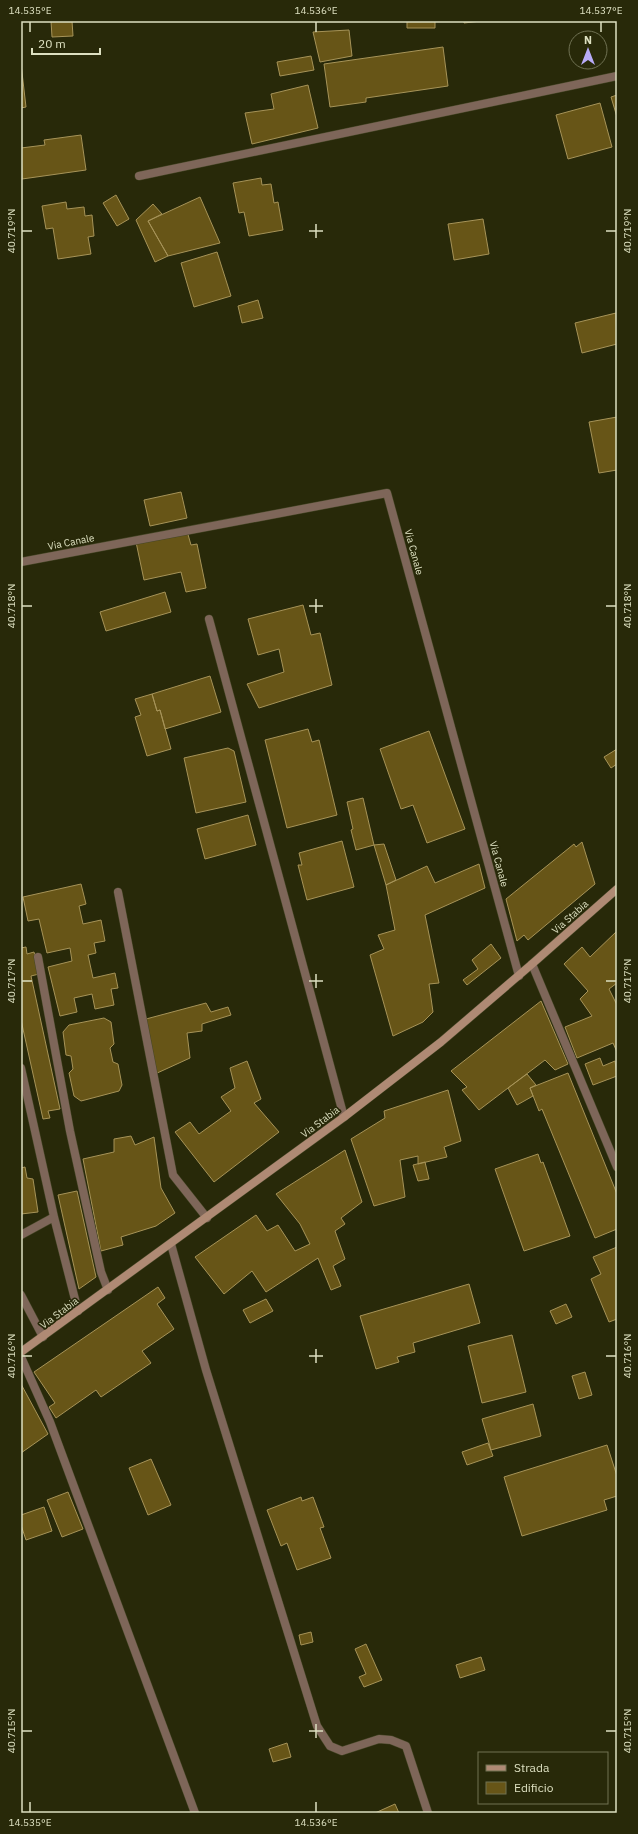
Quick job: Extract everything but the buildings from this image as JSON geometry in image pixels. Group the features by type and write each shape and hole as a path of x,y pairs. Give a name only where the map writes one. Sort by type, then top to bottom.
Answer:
{"main road":[{"name":"Via Stabia","path":"21,1352 344,1117 441,1042 519,976 617,889"}],"street":[{"path":"139,176 617,76"},
{"name":"Via Canale","path":"21,562 387,493 519,976"},
{"path":"209,619 344,1117"},
{"path":"118,892 173,1175 207,1218"},
{"path":"38,957 70,1131 101,1272 108,1290"},
{"path":"532,964 617,1167"},
{"path":"21,1068 54,1217 78,1311"},
{"path":"21,1235 54,1217"},
{"path":"171,1244 206,1370 317,1726 330,1746 342,1751 379,1739 391,1740 406,1746 428,1813"},
{"path":"21,1295 43,1337"},
{"path":"21,1357 50,1422 195,1813"}]}
